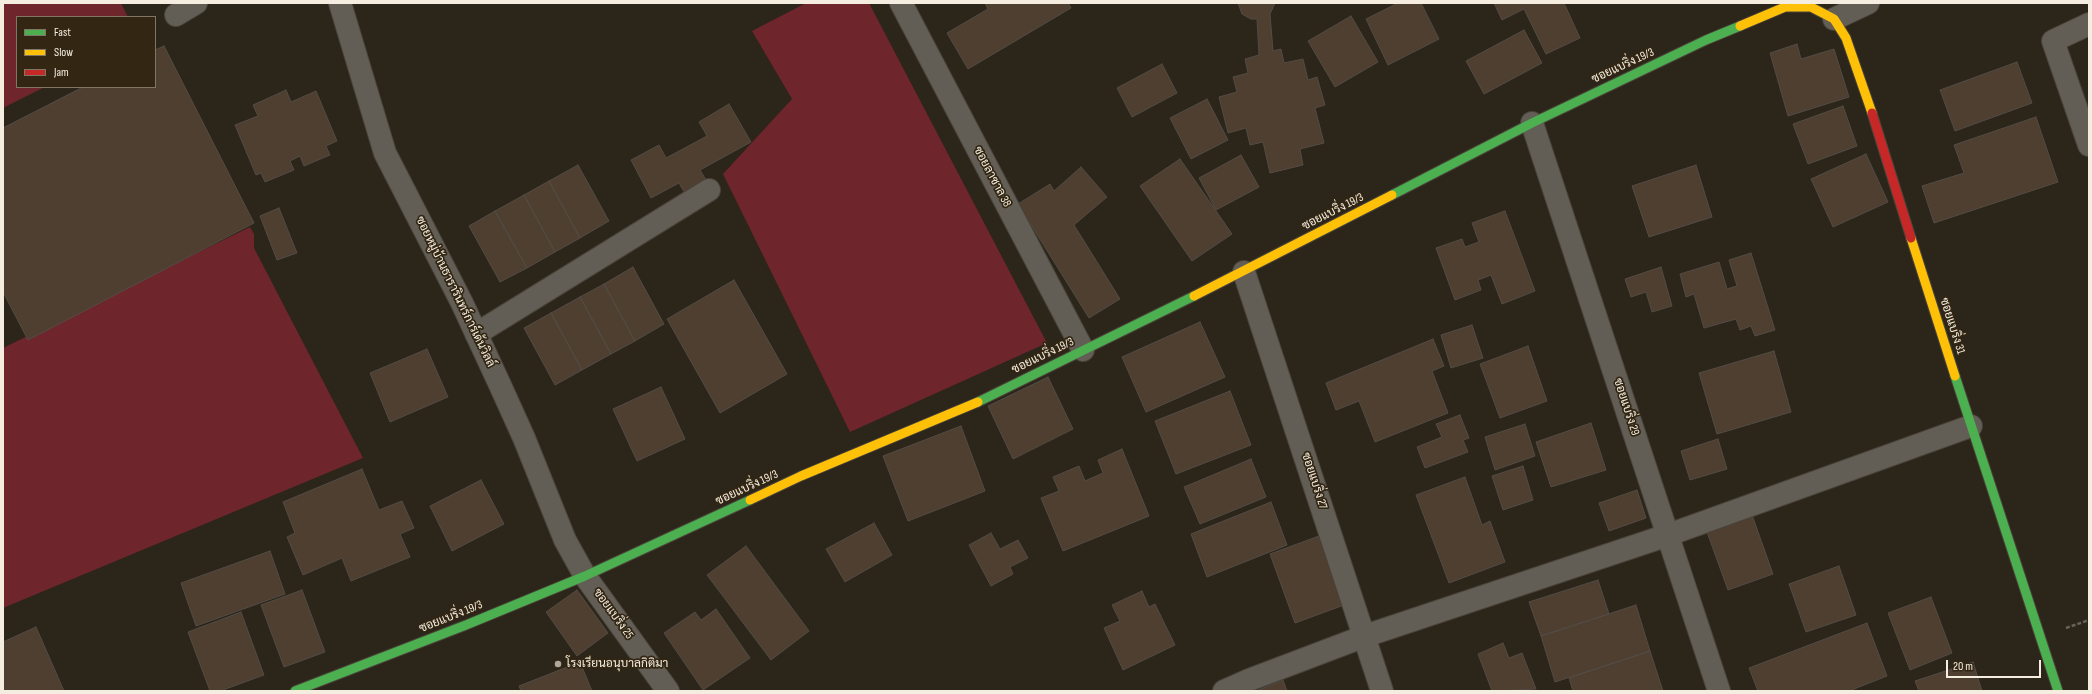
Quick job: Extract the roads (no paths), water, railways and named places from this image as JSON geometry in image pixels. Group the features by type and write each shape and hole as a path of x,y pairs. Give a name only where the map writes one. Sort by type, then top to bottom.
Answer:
{"street":[{"path":"176,15 196,3"},
{"name":"ซอยหมู่บ้านธารารินทร์การ์เด้นวิลล์","path":"340,3 385,153 476,334 524,438 565,540 585,576"},
{"name":"ซอยลาซาล 38","path":"901,3 1083,350"},
{"path":"1834,19 1868,3"},
{"name":"ซอยแบริ่ง 19/3","path":"295,691 466,625 585,576 801,476 975,403 1244,272 1532,122 1706,40 1785,7"},
{"name":"ซอยแบริ่ง 31","path":"1785,7 1812,7 1834,19 1846,38 1856,64 1971,426 2058,691"},
{"path":"2089,24 2053,41 2089,145"},
{"name":"ซอยแบริ่ง 29","path":"1532,122 1719,691"},
{"path":"476,334 709,190"},
{"name":"ซอยแบริ่ง 27","path":"1244,272 1382,691"},
{"path":"1224,691 1365,636 1668,535 1971,426"},
{"name":"ซอยแบริ่ง 25","path":"585,576 668,691"}],"place":[{"name":"โรงเรียนอนุบาลกิติมา","path":"558,664"}]}
